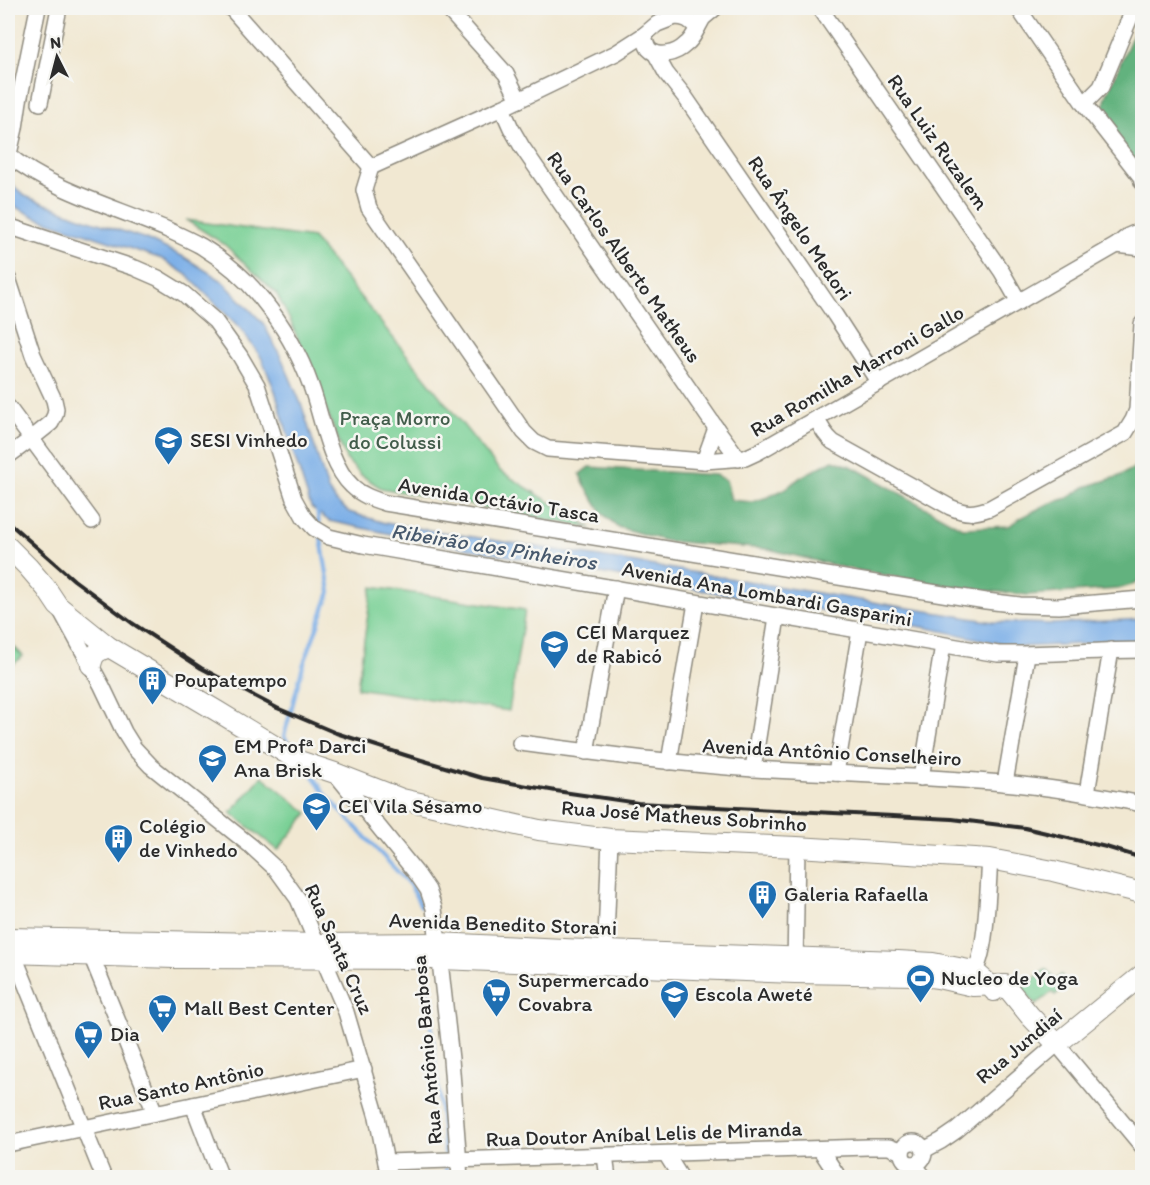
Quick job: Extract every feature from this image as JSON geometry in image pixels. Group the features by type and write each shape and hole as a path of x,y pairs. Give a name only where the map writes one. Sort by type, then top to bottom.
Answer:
{"main road":[{"name":"Rua José Matheus Sobrinho","path":"8,547 46,588 58,606 109,647 298,761 402,799 539,830 610,839 797,847 990,859 1053,871 1143,893"},
{"path":"91,665 96,653 109,647"},
{"name":"Avenida Benedito Storani","path":"9,946 320,952 439,951 795,965 916,975 973,986 1006,986 1057,1044"},
{"name":"Avenida Benedito Storani","path":"795,965 933,963 974,971 990,985"},
{"name":"Rua Jundiaí","path":"1057,1044 1143,975"}],"street":[{"path":"8,156 12,124 19,101 38,8"},
{"path":"40,103 59,8"},
{"path":"231,8 371,167 616,53 649,46 669,54 675,52 685,46 703,18 715,8"},
{"path":"447,8 506,74 519,100"},
{"path":"649,46 667,15 703,8"},
{"name":"Rua Luiz Ruzalem","path":"820,8 996,263 1019,302"},
{"path":"1018,8 1084,104 1143,182"},
{"path":"1084,104 1101,87 1134,8"},
{"path":"667,15 688,19 697,29"},
{"name":"Rua Ângelo Medori","path":"649,46 835,315 879,383"},
{"name":"Rua Ângelo Medori","path":"675,52 673,70 685,97"},
{"name":"Rua Carlos Alberto Matheus","path":"502,108 522,147 739,459"},
{"name":"Avenida Octávio Tasca","path":"8,156 31,172 72,191 198,244 231,267 262,299 293,346 311,386 337,464 352,486 373,499 385,503 986,601 1059,606 1143,599"},
{"name":"Rua Romilha Marroni Gallo","path":"371,167 364,190 369,208 524,432 534,442 548,449 704,461 745,458 1019,302 1117,245 1128,236 1143,230"},
{"name":"Avenida Ana Lombardi Gasparini","path":"8,226 135,268 158,278 184,294 215,321 240,356 257,386 294,499 304,517 314,528 329,537 363,545 998,654 1143,650"},
{"path":"1117,245 1143,248"},
{"path":"8,278 33,355 56,409 51,423 8,456"},
{"path":"817,419 826,436 833,442 950,507 967,513 979,512 1125,433 1137,410 1143,324"},
{"path":"8,407 92,521"},
{"path":"704,461 716,428"},
{"path":"586,752 616,588"},
{"path":"669,762 696,603"},
{"name":"Rua Santa Cruz","path":"58,606 134,748 151,766 277,870 298,899 346,1012 364,1069 388,1170"},
{"path":"753,769 777,617"},
{"path":"836,773 860,631"},
{"path":"921,778 943,645"},
{"path":"1087,794 1111,650"},
{"path":"1005,783 1027,655"},
{"name":"Avenida Antônio Conselheiro","path":"520,743 669,762 753,769 1005,783 1143,804"},
{"name":"Rua Antônio Barbosa","path":"335,773 417,874 428,890 434,909 451,1059 460,1178"},
{"path":"605,958 610,839"},
{"path":"795,965 797,847"},
{"path":"990,859 983,947 983,969 990,985"},
{"path":"9,946 104,1178"},
{"path":"88,947 155,1113"},
{"path":"974,971 983,947"},
{"path":"1057,1044 1143,1146"},
{"name":"Rua Jundiaí","path":"924,1150 957,1130 1057,1044"},
{"name":"Rua Santo Antônio","path":"8,1144 364,1069"},
{"path":"193,1105 221,1178"},
{"path":"910,1142 917,1143 924,1150 922,1160 913,1164 906,1162 902,1152 904,1146 910,1142"},
{"name":"Rua Doutor Aníbal Lelis de Miranda","path":"388,1170 458,1160 889,1147 902,1152"},
{"path":"820,1149 839,1178"},
{"path":"666,1154 681,1178"},
{"path":"605,1156 608,1178"},
{"path":"913,1164 925,1178"}],"green space":[{"path":"1142,13 1142,174 1105,126 1102,114 1106,97"},
{"name":"Praça Morro do Colussi","path":"186,220 313,238 500,471 591,528 381,488 361,475 346,459 291,322 276,293 224,244"},
{"path":"1142,447 1142,579 1135,584 1118,589 1028,595 950,587 845,568 768,549 666,541 618,527 602,513 580,474 589,467 715,475 726,480 731,500 752,502 785,489 801,477 833,460 853,467 962,528 989,527 1009,526 1022,517 1048,504 1068,498 1085,487 1120,476 1134,468 1140,459"},
{"path":"372,587 525,610 509,711 357,688"},
{"path":"8,641 23,656 8,669"},
{"path":"262,776 308,813 278,850 231,813"},
{"path":"1046,969 1055,980 1061,975 1068,984 1055,995 1052,992 1036,1005 1022,988"}],"water":[{"name":"Ribeirão dos Pinheiros","path":"8,181 25,196 146,239 184,257 221,280 263,323 282,359 302,406 328,490 336,501 349,512 385,523 994,622 1053,624 1142,619 1142,641 1017,647 928,628 617,576 329,521 311,507 275,391 261,357 240,328 187,275 162,259 35,217 8,203"}],"waterway":[{"path":"317,508 319,525"},
{"path":"292,748 284,736 303,666 330,592 321,538"},
{"path":"311,773 326,795 410,885 421,906"},
{"path":"426,975 445,1156"},
{"path":"446,1164 446,1178"}],"railway":[{"path":"8,522 74,580 132,623 201,668 277,708 336,733 482,778 638,803 952,819 1025,828 1142,858"}],"place":[{"name":"SESI Vinhedo","path":"169,466"},
{"name":"CEI Marquez de Rabicó","path":"555,670"},
{"name":"Poupatempo","path":"153,706"},
{"name":"EM Profª Darci Ana Brisk","path":"213,784"},
{"name":"CEI Vila Sésamo","path":"317,832"},
{"name":"Colégio de Vinhedo","path":"118,864"},
{"name":"Galeria Rafaella","path":"763,920"},
{"name":"Nucleo de Yoga","path":"920,1004"},
{"name":"Supermercado Covabra","path":"497,1018"},
{"name":"Escola Aweté","path":"674,1020"},
{"name":"Mall Best Center","path":"163,1034"},
{"name":"Dia","path":"89,1060"}]}
